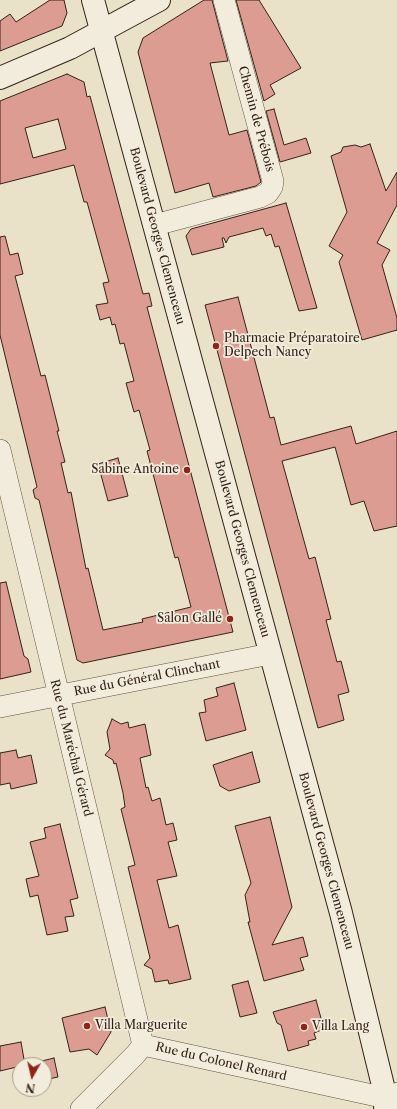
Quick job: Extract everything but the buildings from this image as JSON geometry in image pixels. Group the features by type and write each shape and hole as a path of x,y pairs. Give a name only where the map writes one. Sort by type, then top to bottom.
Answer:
{"main road":[{"name":"Boulevard Georges Clemenceau","path":"93,0 341,913 390,1099"},
{"path":"0,78 70,48 159,0"}],"street":[{"name":"Chemin de Prébois","path":"154,226 260,197 268,193 272,187 273,181 224,0"},
{"name":"Rue du Maréchal Gérard","path":"0,450 143,1045"},
{"name":"Rue du Général Clinchant","path":"0,707 270,654"},
{"name":"Rue du Colonel Renard","path":"81,1109 135,1055 143,1045 390,1099"}],"place":[{"name":"Pharmacie Préparatoire Delpech Nancy","path":"216,346"},
{"name":"Sabine Antoine","path":"187,470"},
{"name":"Salon Gallé","path":"230,619"},
{"name":"Villa Marguerite","path":"87,1026"},
{"name":"Villa Lang","path":"304,1027"}]}
